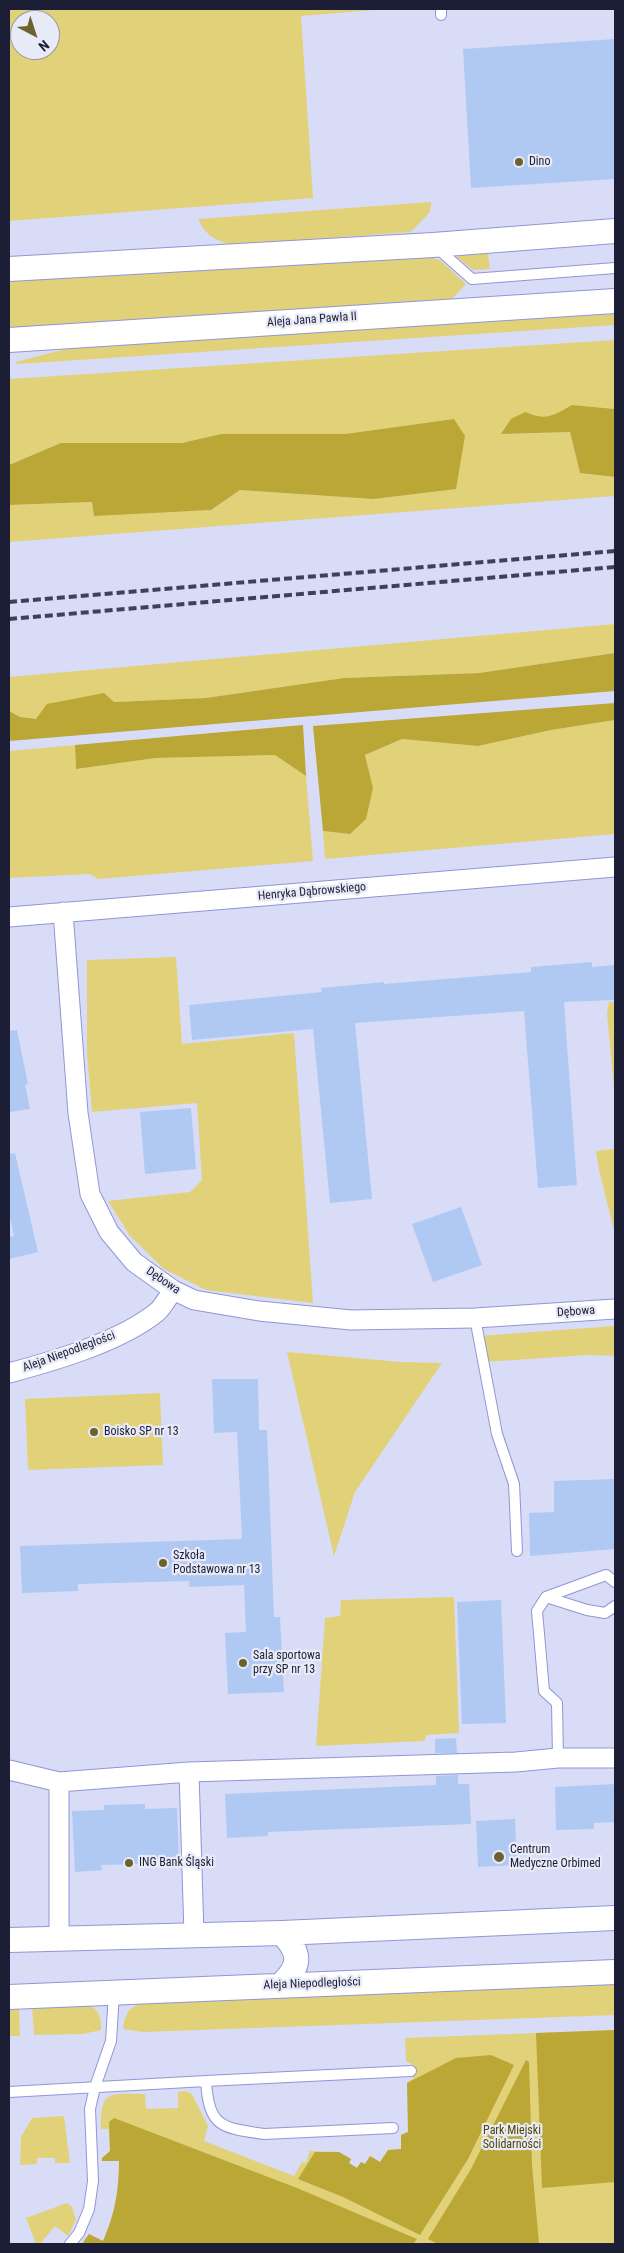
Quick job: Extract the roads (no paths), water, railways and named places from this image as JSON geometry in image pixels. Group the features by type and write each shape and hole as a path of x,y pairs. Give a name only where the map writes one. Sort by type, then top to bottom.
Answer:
{"street":[{"path":"9,269 433,245 615,231"},
{"name":"Aleja Jana Pawła II","path":"9,340 615,300"},
{"name":"Henryka Dąbrowskiego","path":"9,917 615,867"},
{"name":"Dębowa","path":"63,912 78,1113 90,1194 109,1232 134,1262 173,1290 194,1300 258,1311 351,1320 475,1318 615,1309"},
{"name":"Aleja Niepodległości","path":"9,1373 94,1346 138,1325 158,1311 173,1290"},
{"path":"9,1770 59,1782 189,1772 516,1762 558,1758 615,1758"},
{"path":"189,1772 194,1936"},
{"path":"58,1940 59,1782"},
{"path":"9,1940 282,1933 615,1918"},
{"path":"282,1933 293,1944 297,1956 295,1969 282,1984"},
{"name":"Aleja Niepodległości","path":"9,1997 282,1984 439,1980 615,1972"}],"lane":[{"path":"433,245 472,279 615,268"},
{"path":"475,1318 497,1434 514,1484 517,1551"},
{"path":"558,1758 557,1703 544,1691 537,1611 546,1597 606,1575 615,1582"},
{"path":"546,1597 586,1610 605,1613 615,1606"},
{"path":"70,2244 79,2234 89,2209 93,2181 90,2109 95,2087 111,2041 114,1993"},
{"path":"9,2092 411,2071"},
{"path":"206,2081 207,2102 213,2118 226,2127 264,2134 393,2128"}],"railway":[{"path":"9,602 615,551"},
{"path":"9,619 615,567"}],"place":[{"name":"Dino","path":"519,162"},
{"name":"Boisko SP nr 13","path":"94,1432"},
{"name":"Szkoła Podstawowa nr 13","path":"163,1563"},
{"name":"Sala sportowa przy SP nr 13","path":"243,1663"},
{"name":"Centrum Medyczne Orbimed","path":"499,1857"},
{"name":"ING Bank Śląski","path":"129,1863"}],"park label":[{"name":"Park Miejski Solidarności","path":"512,2138"}]}
